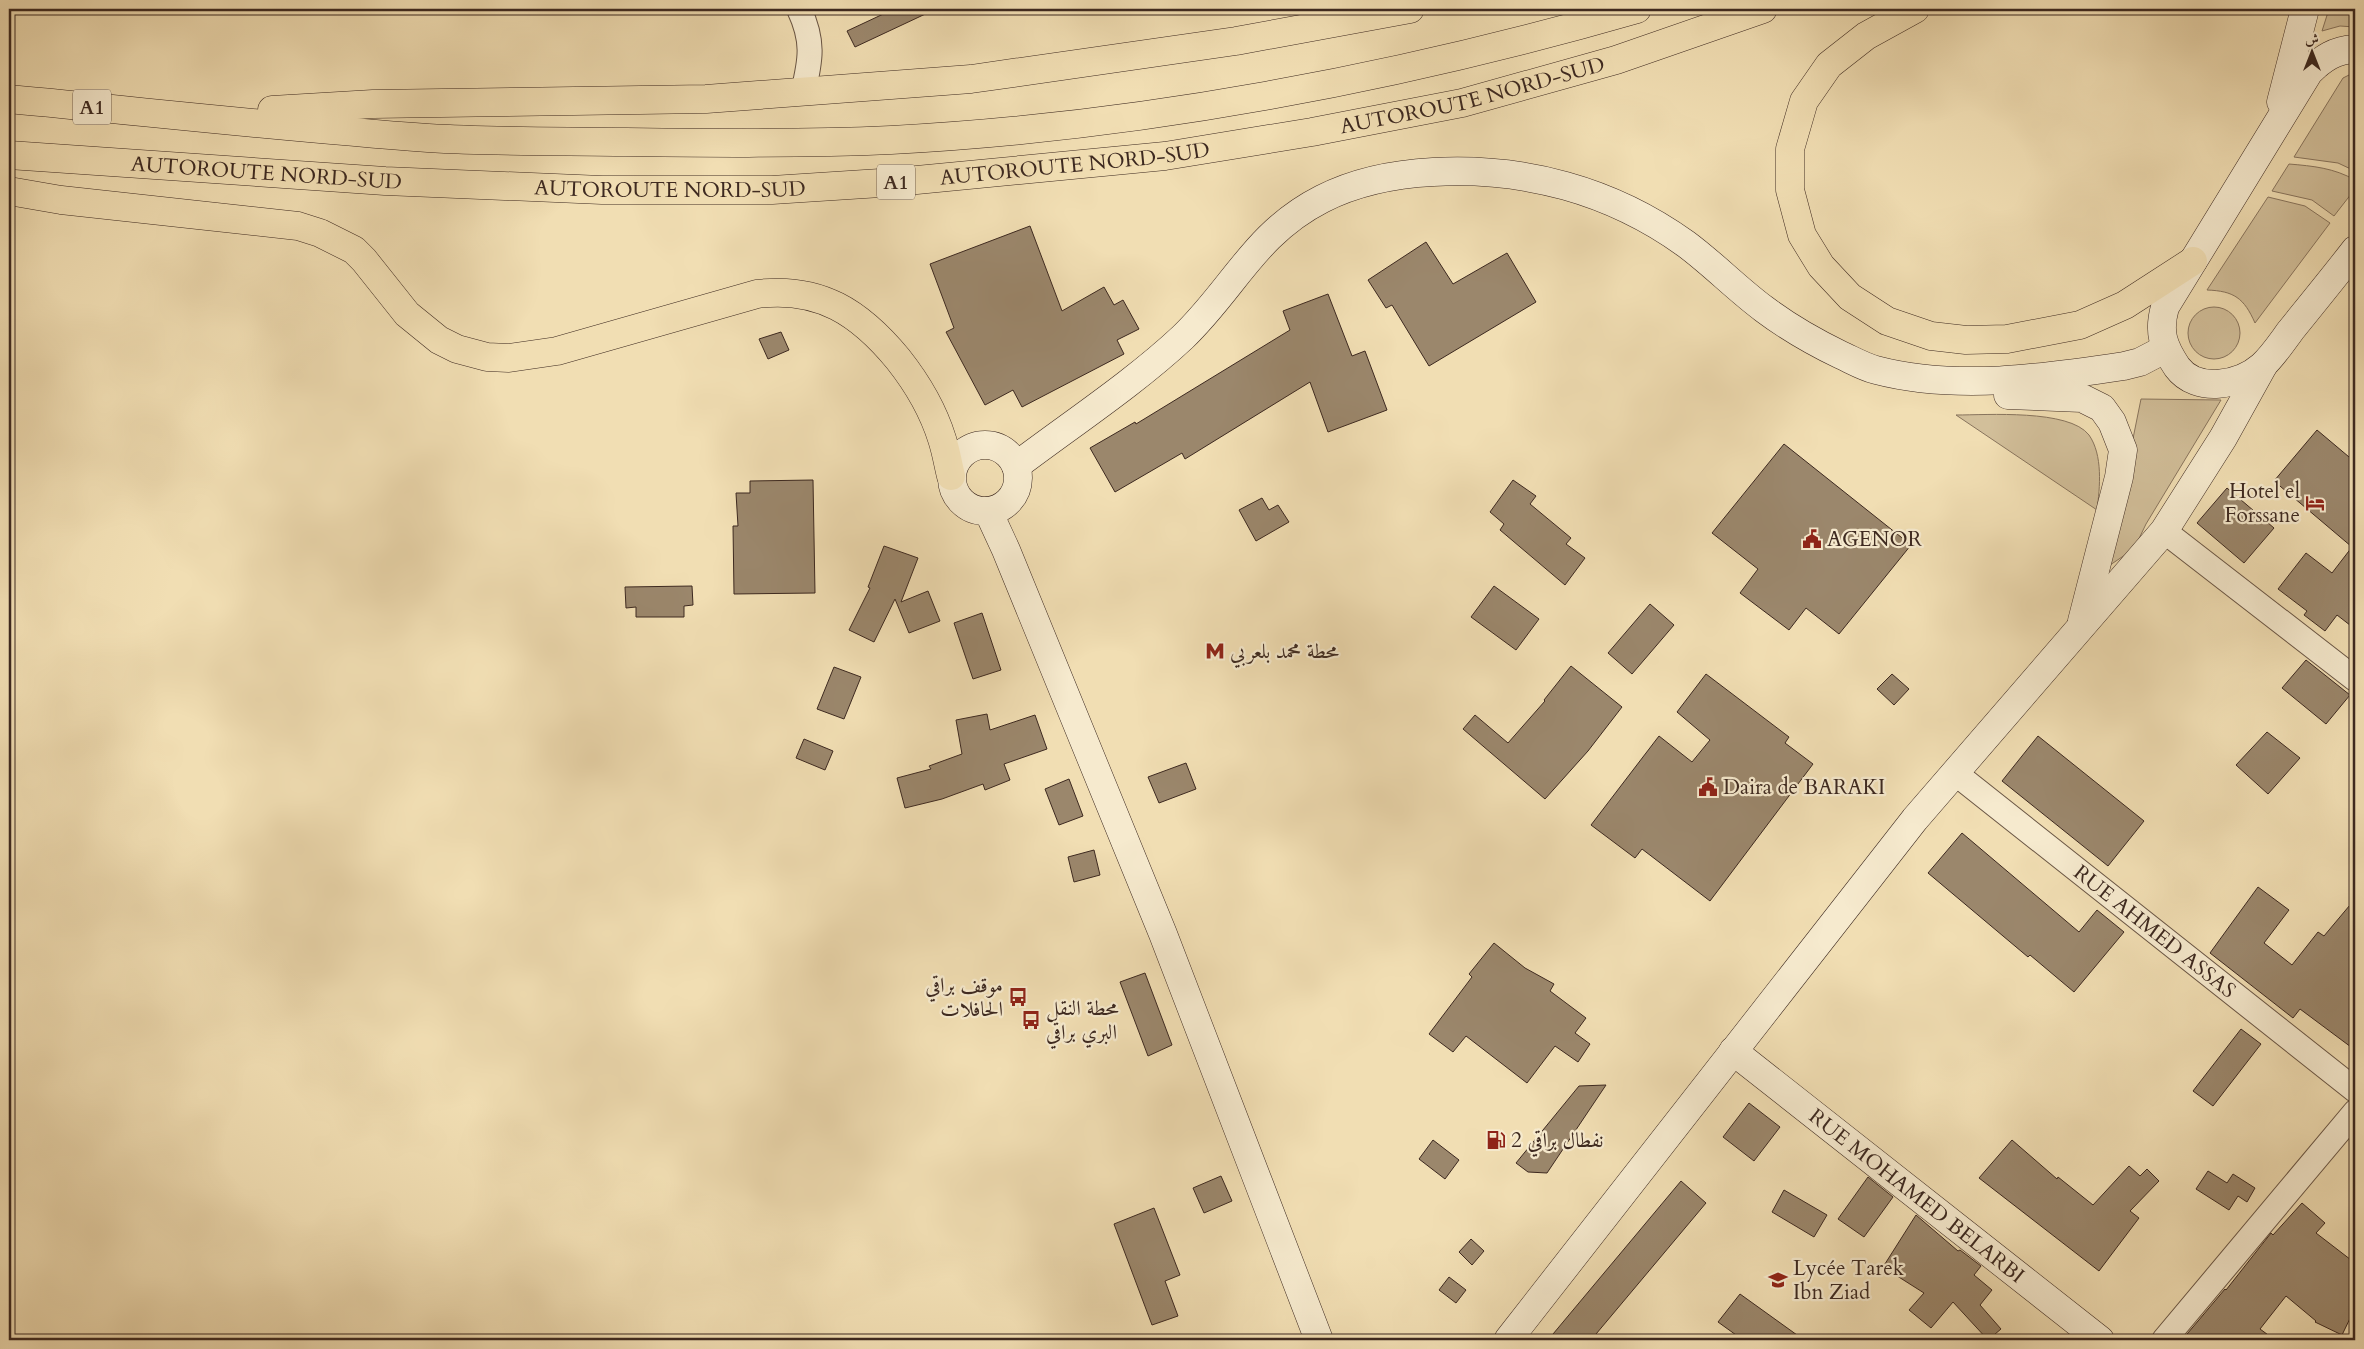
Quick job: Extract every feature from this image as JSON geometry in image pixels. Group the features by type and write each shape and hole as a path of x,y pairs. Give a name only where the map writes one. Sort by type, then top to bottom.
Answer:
{"highway":[{"path":"1236,41 1333,9"},
{"path":"176,115 373,104 706,99 971,79 1236,41 1410,9"},
{"name":"AUTOROUTE NORD-SUD","path":"9,100 430,138 725,143 891,140 1035,128 1200,106 1363,76 1563,30 1637,9"},
{"name":"AUTOROUTE NORD-SUD","path":"9,155 385,181 602,190 772,190 896,182 1165,156 1312,132 1462,103 1616,60 1763,9"},
{"path":"1915,9 1866,36 1829,65 1804,101 1790,148 1790,190 1802,235 1821,266 1850,297 1887,321 1931,336 1966,340 2007,339 2080,325 2125,305 2193,261"},
{"path":"9,191 61,200 298,226 320,233 354,250 407,314 422,328 457,349 487,357 509,358 557,351 757,294 777,291 815,297 834,304 868,325 913,378 931,411 942,438 951,476"}],"main road":[{"path":"2272,133 2305,9"},
{"path":"2263,366 2240,381 2211,384 2200,382 2180,371 2165,349 2160,323 2165,307 2310,72 2322,59 2339,50 2355,49"},
{"path":"1016,466 1159,358 1207,312 1260,245 1280,226 1324,198 1372,180 1398,175 1453,171 1513,174 1571,186 1631,210 1684,242 1762,308 1794,330 1874,370 1909,383 1940,389 2082,398 2102,408 2112,422 2122,450 2119,477 2080,627"},
{"path":"1508,1340 1916,819 2164,531 2223,438 2263,366 2355,250"},
{"path":"1874,370 1934,378 2008,379 2124,366 2140,362 2165,349"},
{"path":"989,444 1001,448 1010,456 1016,466 1017,487 1012,497 998,509 977,511 966,506 952,488 952,468 962,453 977,445 989,444"},
{"path":"988,511 1010,559 1163,934 1319,1340"},
{"name":"RUE MOHAMED BELARBI","path":"1733,1052 2100,1340"},
{"path":"1306,1302 1320,1316 1333,1340"}],"street":[{"path":"799,9 809,35 811,51 803,92"},
{"path":"2164,531 2355,679"},
{"name":"RUE AHMED ASSAS","path":"1955,773 2355,1090"},
{"path":"2164,1340 2355,1112"}],"shaded area":[{"path":"2329,9 2355,9 2355,27 2340,26 2322,31"},
{"path":"2355,72 2355,171 2338,163 2294,157 2343,78"},
{"path":"2289,164 2331,170 2347,176 2355,180 2355,189 2334,216 2312,200 2272,191"},
{"path":"2268,197 2305,206 2330,223 2255,323 2247,307 2237,298 2224,292 2207,290"},
{"path":"2209,307 2219,307 2229,311 2236,318 2240,333 2236,348 2229,355 2219,359 2209,359 2199,355 2192,348 2188,338 2188,328 2192,318 2199,311"},
{"path":"2141,399 2221,400 2146,524 2134,549 2107,567"},
{"path":"1956,415 2027,415 2064,421 2079,427 2089,435 2097,452 2099,481 2097,510"}],"building":[{"path":"894,9 936,9 855,47 847,31"},
{"path":"1030,226 1062,311 1104,287 1114,305 1123,300 1139,329 1117,340 1124,354 1022,407 1013,390 985,405 946,332 954,328 930,264"},
{"path":"1426,242 1453,284 1507,253 1536,302 1429,366 1392,305 1386,308 1368,280"},
{"path":"1328,294 1352,356 1365,351 1387,410 1328,432 1310,382 1185,459 1182,453 1115,492 1090,448 1135,422 1136,424 1290,330 1283,311"},
{"path":"781,332 789,350 768,359 759,339"},
{"path":"2317,430 2355,462 2355,629 2337,615 2325,631 2304,615 2307,611 2278,589 2306,553 2332,573 2352,547 2274,481"},
{"name":"AGENOR","path":"1784,444 1911,545 1839,634 1806,608 1789,630 1740,593 1758,569 1712,533"},
{"path":"813,480 815,593 734,594 733,526 738,526 736,493 750,493 750,481"},
{"path":"1513,480 1536,496 1530,504 1571,538 1566,544 1585,558 1565,585 1500,530 1504,524 1490,512"},
{"path":"2227,488 2274,528 2244,563 2197,523"},
{"path":"1262,498 1269,510 1278,505 1289,522 1256,541 1239,510"},
{"path":"884,546 918,558 901,602 928,591 940,621 909,633 895,599 874,642 849,630 870,588 868,587"},
{"path":"692,586 693,605 684,606 684,617 636,617 636,607 626,608 625,587"},
{"path":"1494,586 1539,619 1516,650 1471,617"},
{"path":"1650,604 1674,625 1632,674 1608,653"},
{"path":"982,613 1001,670 973,679 954,623"},
{"path":"2306,660 2350,695 2326,724 2282,688"},
{"path":"1571,666 1622,707 1588,751 1545,799 1463,729 1475,715 1508,743 1545,701"},
{"path":"834,667 861,677 844,719 817,709"},
{"name":"Daira de BARAKI","path":"1706,674 1789,737 1785,743 1813,764 1710,901 1642,849 1635,858 1591,825 1659,736 1692,762 1710,740 1677,712"},
{"path":"1892,674 1909,689 1894,705 1877,689"},
{"path":"987,714 990,730 1035,715 1047,749 1004,764 1010,780 985,790 983,784 942,799 905,808 897,778 931,769 929,766 962,754 956,720"},
{"path":"2267,732 2300,758 2268,794 2236,765"},
{"path":"2038,736 2144,821 2108,866 2002,781"},
{"path":"804,739 833,751 825,770 796,758"},
{"path":"1186,763 1196,789 1159,803 1148,777"},
{"path":"1069,779 1083,816 1059,825 1045,789"},
{"path":"1962,833 2079,932 2097,910 2124,932 2074,992 2030,955 2028,957 1928,873"},
{"path":"1094,850 1100,875 1074,882 1068,857"},
{"path":"2258,887 2289,910 2264,943 2292,965 2318,932 2324,936 2355,899 2355,1050 2300,1009 2293,1018 2210,953"},
{"path":"1494,943 1525,968 1554,984 1550,991 1586,1018 1575,1033 1590,1044 1578,1062 1555,1046 1527,1083 1466,1036 1453,1052 1429,1034 1472,977 1469,974"},
{"path":"1145,973 1172,1045 1148,1056 1120,982"},
{"path":"2241,1029 2261,1044 2213,1106 2193,1091"},
{"path":"1606,1085 1547,1173 1528,1172 1516,1163 1579,1086"},
{"path":"1749,1103 1780,1127 1754,1161 1723,1137"},
{"path":"1433,1140 1459,1160 1445,1179 1419,1159"},
{"path":"2012,1140 2057,1179 2058,1177 2093,1205 2129,1166 2140,1176 2147,1169 2159,1181 2130,1211 2139,1218 2099,1271 1979,1178"},
{"path":"2208,1171 2227,1183 2233,1174 2255,1188 2247,1202 2238,1196 2229,1210 2196,1189"},
{"path":"1221,1176 1232,1201 1204,1213 1193,1188"},
{"path":"1868,1177 1893,1197 1864,1237 1838,1219"},
{"path":"1681,1181 1706,1203 1591,1340 1548,1340"},
{"path":"1784,1190 1827,1215 1814,1237 1772,1212"},
{"path":"2302,1203 2325,1223 2316,1233 2355,1263 2355,1308 2342,1335 2315,1322 2286,1296 2260,1329 2275,1340 2182,1340 2226,1290 2271,1233 2273,1235"},
{"path":"1154,1208 1180,1275 1165,1281 1178,1316 1152,1325 1114,1224"},
{"path":"1916,1215 1958,1251 1960,1250 1981,1266 1974,1275 1992,1290 1980,1305 2001,1329 1988,1340 1953,1302 1931,1328 1909,1310 1924,1293 1883,1267"},
{"path":"1471,1239 1484,1251 1472,1265 1459,1252"},
{"path":"1449,1277 1466,1290 1456,1303 1439,1290"},
{"path":"1740,1294 1804,1340 1743,1340 1718,1322"}],"place":[{"name":"Hotel el Forssane","path":"2315,503"},
{"name":"AGENOR","path":"1812,539"},
{"name":"محطة محمد بلعربي","path":"1215,651"},
{"name":"Daira de BARAKI","path":"1708,787"},
{"name":"موقف براقي الحافلات","path":"1018,997"},
{"name":"محطة النقل البري براقي","path":"1031,1020"},
{"name":"نفطال براقي 2","path":"1496,1140"},
{"name":"Lycée Tarek Ibn Ziad","path":"1778,1280"}]}
